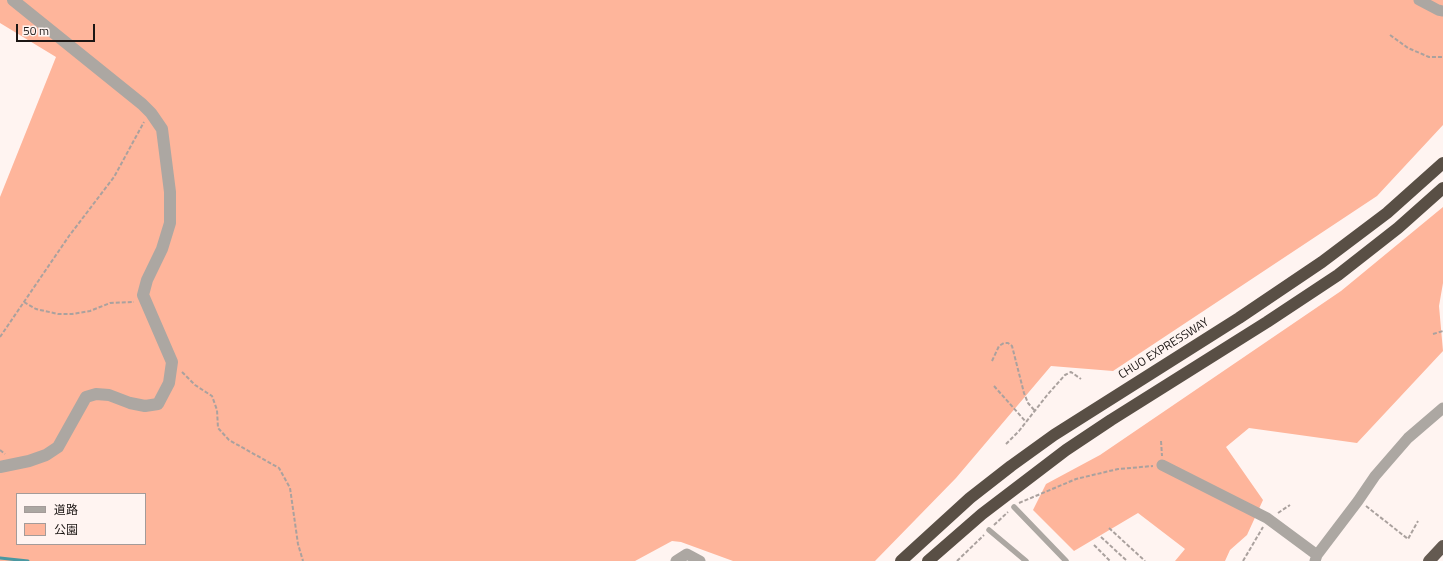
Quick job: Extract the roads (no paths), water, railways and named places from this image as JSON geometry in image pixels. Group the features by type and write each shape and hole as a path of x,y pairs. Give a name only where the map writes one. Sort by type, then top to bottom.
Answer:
{"highway":[{"name":"CHUO EXPRESSWAY","path":"901,561 970,498 1011,466 1054,435 1239,318 1322,262 1387,213 1443,163"},
{"path":"928,561 982,514 1066,450 1110,420 1234,343 1338,275 1398,228 1443,188"},
{"path":"1429,561 1443,546"}],"street":[{"path":"0,467 29,461 46,455 58,447 86,397 96,394 109,395 130,403 144,406 158,404 168,384 172,362 143,295 162,249 170,223 170,192 162,129 150,112 14,0"},
{"path":"1419,0 1443,11"},
{"path":"1162,465 1269,520 1316,559 1375,476 1408,438 1443,408"},
{"path":"676,561 687,554 700,561"}],"lane":[{"path":"1014,507 1066,561"},
{"path":"989,530 1026,561"}],"waterway":[{"path":"0,558 28,561"}]}
